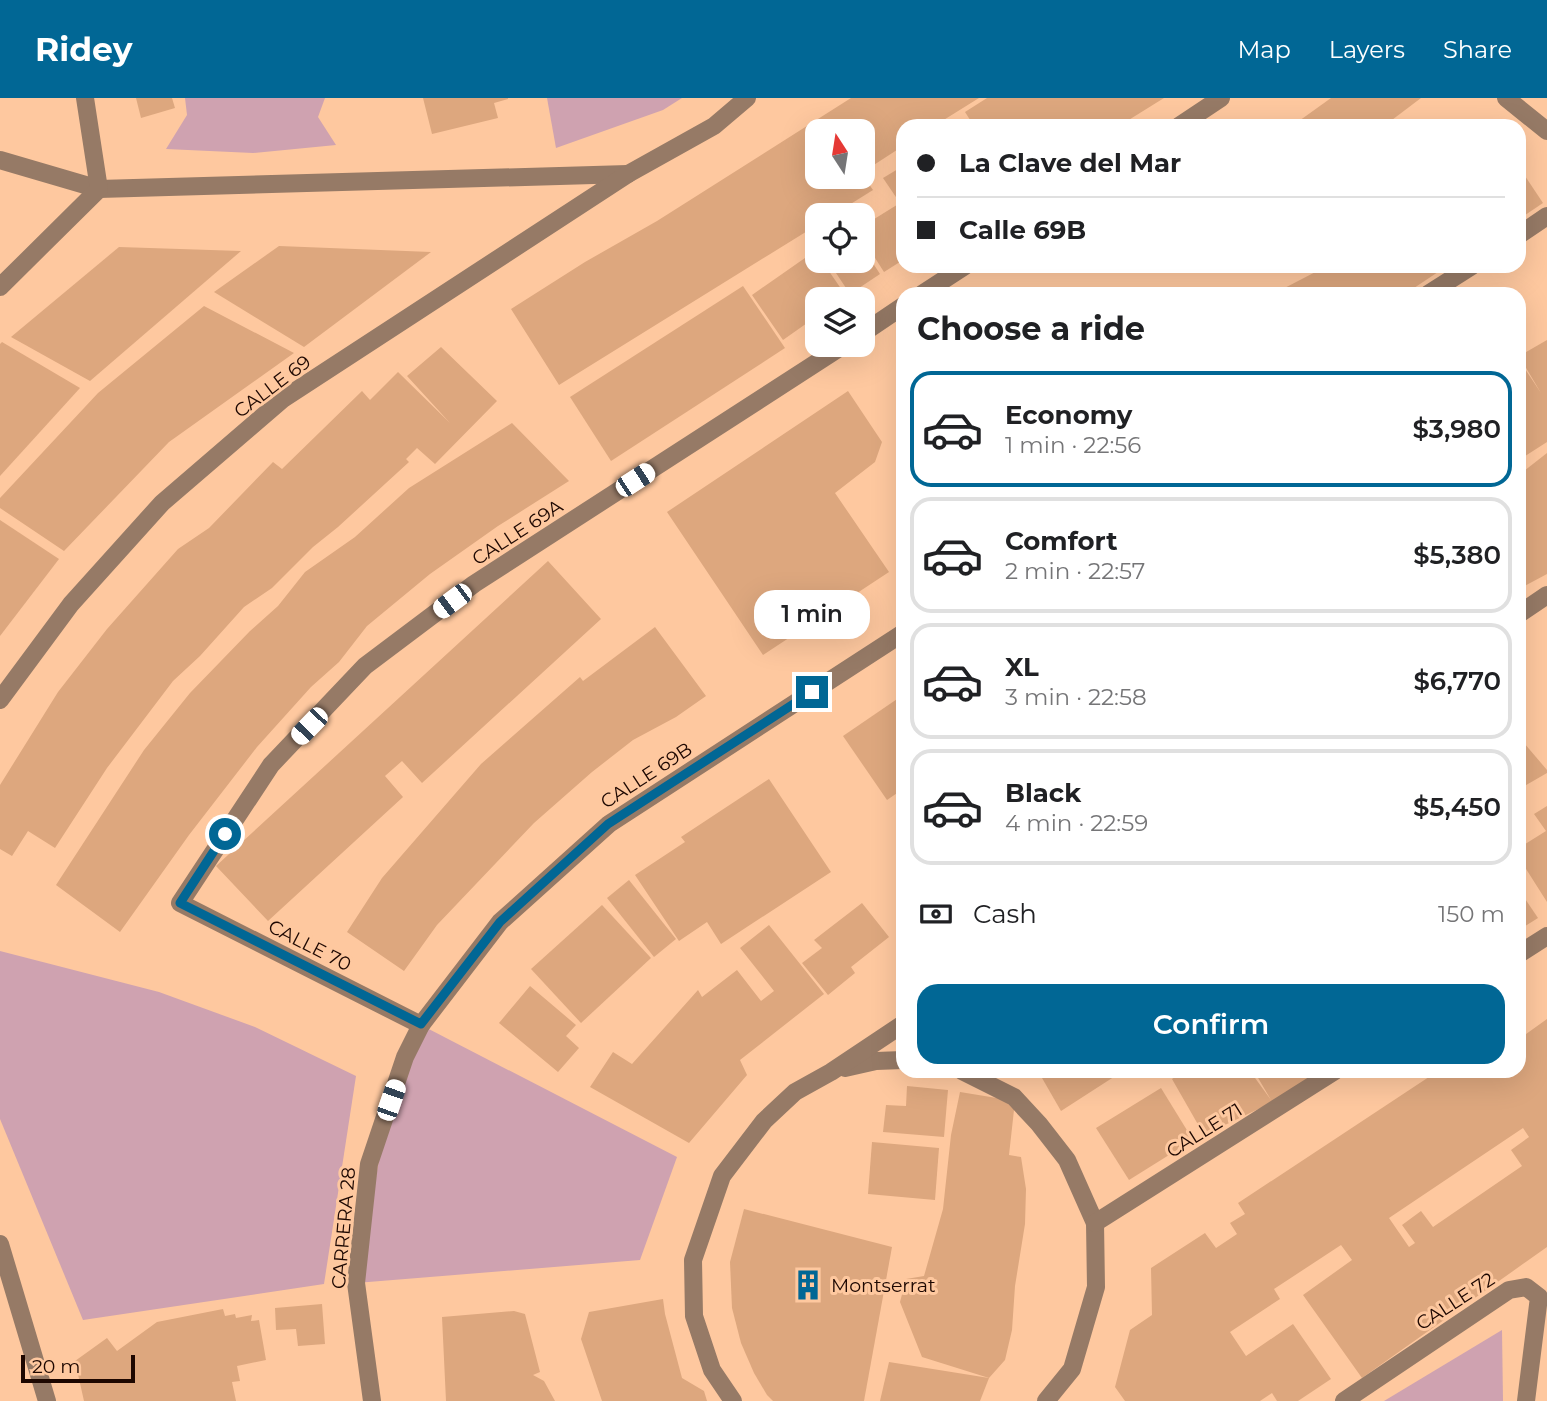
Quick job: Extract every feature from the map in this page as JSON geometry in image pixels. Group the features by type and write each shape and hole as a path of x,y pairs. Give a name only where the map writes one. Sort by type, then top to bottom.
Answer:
{"street":[{"path":"0,287 99,189 85,98"},
{"name":"CALLE 69","path":"0,700 71,604 162,503 283,400 628,174 714,126 747,98"},
{"path":"1190,119 1222,98"},
{"path":"1506,98 1547,131"},
{"name":"CALLE 69","path":"0,160 99,189 628,174"},
{"path":"1526,230 1547,216"},
{"path":"933,287 954,273"},
{"path":"1439,287 1461,273"},
{"path":"875,324 896,311"},
{"name":"CALLE 69A","path":"180,903 271,765 365,666 474,584 825,357"},
{"path":"1526,609 1547,595"},
{"name":"CALLE 69B","path":"421,1024 500,922 608,824 896,639"},
{"name":"CALLE 70","path":"180,903 421,1024"},
{"path":"1526,950 1547,936"},
{"name":"CARRERA 28","path":"372,1401 356,1283 369,1164 405,1057 421,1024"},
{"path":"733,1401 712,1370 694,1316 693,1260 722,1176 764,1121 795,1092 831,1072 896,1029"},
{"path":"831,1072 876,1061 896,1060"},
{"path":"976,1078 1014,1097 1039,1124 1067,1160 1095,1223 1096,1287 1072,1369 1046,1401"},
{"name":"CALLE 71","path":"1095,1223 1324,1078"},
{"path":"0,1244 47,1401"},
{"name":"CALLE 72","path":"1344,1401 1509,1290 1526,1287 1539,1297 1526,1401"}],"shaded area":[{"path":"185,98 325,98 318,117 336,145 253,153 166,149 187,115"},
{"path":"547,98 682,98 663,110 556,148"},
{"path":"0,951 159,992 255,1027 356,1076 324,1284 83,1320 0,1119"},
{"path":"421,1025 677,1157 640,1260 356,1283 380,1155"},
{"path":"1502,1330 1503,1401 1384,1401"}],"building":[{"path":"136,98 172,98 175,108 141,118"},
{"path":"423,98 508,99 494,103 498,118 432,134"},
{"path":"851,98 979,98 945,119 896,119 896,151 875,164 875,119 818,119"},
{"path":"987,98 1164,98 1130,119 970,119 965,112"},
{"path":"1331,98 1421,98 1393,119 1302,119"},
{"path":"805,127 805,189 873,190 852,203 805,203 805,232 559,385 511,309 657,221"},
{"path":"896,170 896,197 883,178"},
{"path":"1526,178 1543,203 1526,214"},
{"path":"896,205 896,264 884,272 875,258 875,219"},
{"path":"279,246 431,252 304,347 214,292"},
{"path":"119,247 241,251 90,381 11,337"},
{"path":"805,258 805,273 830,273 840,287 805,287 805,324 783,340 752,295"},
{"path":"875,266 880,274 860,287 845,287 836,273 875,273"},
{"path":"1314,273 1436,273 1416,287 1286,287"},
{"path":"743,286 785,348 611,461 570,397"},
{"path":"204,306 294,353 169,442 64,551 0,508 0,498 98,393"},
{"path":"1547,340 1547,442 1526,456 1526,370 1541,393 1526,368 1526,352"},
{"path":"2,342 80,388 0,476 0,344"},
{"path":"441,347 497,401 435,464 417,448 406,459 409,462 313,547 272,588 244,607 200,656 173,681 107,768 55,848 28,831 12,856 0,849 0,785 58,692 107,629 178,549 209,528 273,462 282,469 362,391 370,400 398,372 450,423 407,376"},
{"path":"848,391 882,442 875,462 835,493 889,572 763,655 667,512"},
{"path":"512,423 569,481 430,574 367,626 339,662 311,687 257,747 189,835 120,932 56,885 144,750 190,693 278,606 305,572 355,537 409,488"},
{"path":"1547,453 1547,574 1526,585 1526,470"},
{"path":"0,520 59,559 0,636"},
{"path":"548,561 601,619 422,783 402,761 385,776 403,797 268,921 216,866"},
{"path":"655,627 706,696 676,717 633,740 534,823 437,925 404,971 347,932 382,878 481,764 580,677 583,681"},
{"path":"896,700 896,794 887,800 843,736"},
{"path":"1526,745 1547,770 1547,773 1526,785"},
{"path":"769,779 831,872 721,944 707,922 679,941 635,875 685,842 681,837"},
{"path":"1547,806 1547,902 1526,869 1526,844 1546,831 1534,814"},
{"path":"629,880 676,939 654,957 607,898"},
{"path":"1526,900 1538,918 1526,926"},
{"path":"862,903 889,937 851,967 855,973 828,995 802,963 822,948 814,940"},
{"path":"602,905 651,958 581,1023 531,969"},
{"path":"769,925 824,994 740,1060 747,1075 689,1143 590,1087 613,1052 632,1064 698,990 702,997 737,970 761,1001 774,991 740,948"},
{"path":"530,986 576,1025 566,1036 579,1048 558,1072 499,1023"},
{"path":"1547,1019 1547,1247 1362,1378 1303,1295 1352,1260 1341,1245 1274,1289 1280,1299 1230,1332 1246,1356 1293,1324 1331,1379 1298,1401 1277,1401 1272,1393 1260,1401 1125,1401 1115,1387 1130,1330 1152,1315 1151,1268 1205,1233 1216,1248 1237,1234 1230,1223 1245,1214 1238,1203 1427,1078 1526,1078 1526,1034","holes":["1523,1128 1529,1137 1511,1150 1522,1166 1433,1227 1421,1211 1402,1225 1415,1243 1409,1247 1389,1218"]},
{"path":"1042,1078 1112,1078 1061,1111"},
{"path":"1255,1078 1271,1100 1258,1078 1314,1078 1273,1102 1204,1135 1172,1079"},
{"path":"907,1086 948,1090 944,1137 883,1132 886,1105 906,1106"},
{"path":"1161,1088 1193,1140 1129,1180 1096,1128"},
{"path":"960,1092 1015,1101 1009,1155 1021,1157 1026,1189 1025,1224 1015,1286 1012,1330 1005,1360 989,1378 922,1357 900,1302 906,1279 924,1276 943,1209 951,1135"},
{"path":"872,1142 939,1148 935,1200 868,1194"},
{"name":"Montserrat","path":"744,1209 892,1247 864,1401 773,1401 767,1395 741,1343 732,1308 730,1262"},
{"path":"663,1299 682,1378 704,1391 707,1401 602,1401 581,1339 589,1312"},
{"path":"322,1304 325,1344 298,1346 296,1329 276,1330 275,1308"},
{"path":"223,1309 225,1316 235,1314 236,1318 252,1315 251,1321 259,1320 266,1360 237,1366 240,1381 232,1382 236,1401 84,1401 75,1361 107,1338 117,1351 157,1322"},
{"path":"514,1311 525,1314 540,1372 533,1375 544,1381 555,1401 446,1401 442,1317"},
{"path":"889,1362 989,1378 980,1401 880,1401"}],"place":[{"name":"Montserrat","path":"808,1285"}],"route":[{"path":"225,834 180,903 421,1024 500,922 608,824 812,692"}]}
